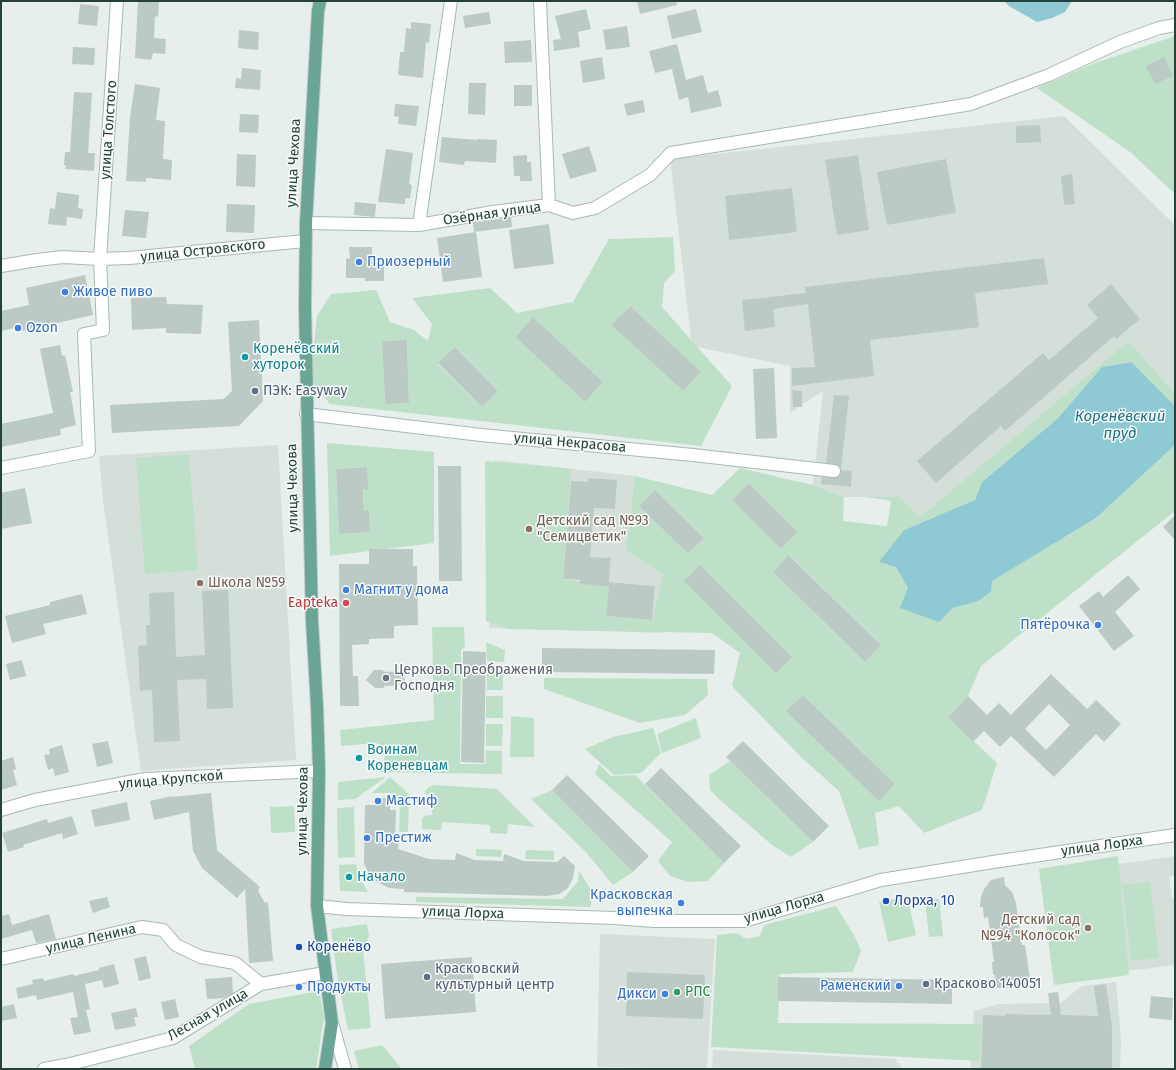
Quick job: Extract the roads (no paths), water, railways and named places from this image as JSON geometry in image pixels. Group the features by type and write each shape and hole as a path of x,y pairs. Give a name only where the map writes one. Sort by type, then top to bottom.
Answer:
{"main road":[{"name":"улица Чехова","path":"320,1 318,11 305,241 304,307 312,621 319,771 317,906 332,1023 325,1068"}],"street":[{"name":"улица Толстого","path":"100,259 117,1"},
{"path":"419,225 451,1"},
{"path":"540,1 548,205"},
{"name":"Озёрная улица","path":"306,223 419,225 493,212 548,205 573,213 594,208 650,174 671,154 971,104 1049,75 1120,42 1159,28 1175,25"},
{"name":"улица Островского","path":"1,266 63,257 100,259 129,258 305,241"},
{"path":"1,468 89,451 84,334 102,330 100,259"},
{"name":"улица Некрасова","path":"306,414 481,435 694,455 834,471"},
{"name":"улица Крупской","path":"1,810 35,800 145,779 319,771"},
{"name":"улица Лорха","path":"317,906 614,918 654,921 744,921 881,880 1175,835"},
{"name":"улица Ленина","path":"1,959 142,927 162,930 176,945 201,957 235,964 261,984"},
{"name":"Лесная улица","path":"44,1069 66,1065 173,1038 261,984 325,973"},
{"path":"332,1023 345,1069"},
{"path":"325,1068 334,1063 343,1066 345,1069"}],"water":[{"path":"1004,1 1072,1 1065,12 1052,18 1037,22 1009,6"},
{"name":"Коренёвский пруд","path":"1131,362 1175,406 1175,445 1096,518 992,581 991,592 978,601 953,608 939,622 900,608 908,588 896,567 879,562 904,530 975,500 982,482 1057,419 1102,367"}],"place":[{"name":"Приозерный","path":"359,262"},
{"name":"Живое пиво","path":"65,292"},
{"name":"Ozon","path":"18,328"},
{"name":"Коренёвский хуторок","path":"245,357"},
{"name":"ПЭК: Easyway","path":"255,391"},
{"name":"Детский сад №93 \"Семицветик\"","path":"529,529"},
{"name":"Школа №59","path":"200,583"},
{"name":"Магнит у дома","path":"346,590"},
{"name":"Eapteka","path":"346,603"},
{"name":"Пятёрочка","path":"1098,625"},
{"name":"Церковь Преображения Господня","path":"386,678"},
{"name":"Воинам Кореневцам","path":"359,758"},
{"name":"Мастиф","path":"378,801"},
{"name":"Престиж","path":"367,838"},
{"name":"Начало","path":"349,877"},
{"name":"Лорха, 10","path":"886,901"},
{"name":"Красковская выпечка","path":"681,903"},
{"name":"Детский сад №94 \"Колосок\"","path":"1088,928"},
{"name":"Коренёво","path":"299,947"},
{"name":"Красковский культурный центр","path":"427,977"},
{"name":"Красково 140051","path":"926,984"},
{"name":"Раменский","path":"899,986"},
{"name":"Продукты","path":"299,987"},
{"name":"РПС","path":"677,992"},
{"name":"Дикси","path":"665,994"}]}
